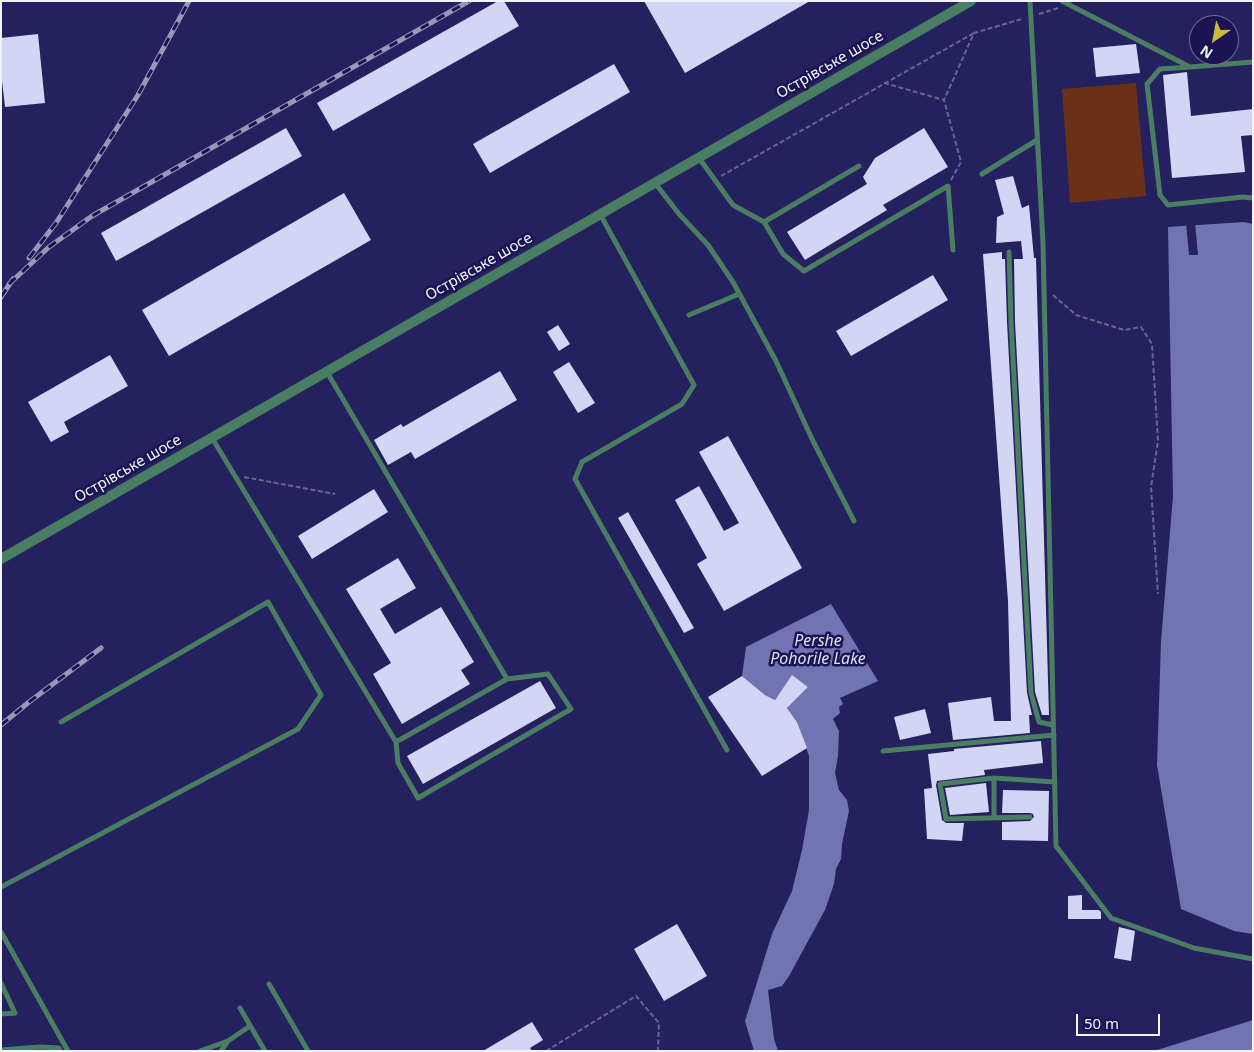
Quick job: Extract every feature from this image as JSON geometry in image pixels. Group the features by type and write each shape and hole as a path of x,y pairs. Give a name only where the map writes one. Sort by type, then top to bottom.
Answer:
{"street":[{"name":"Острівське шосе","path":"1,559 971,1"}],"lane":[{"path":"1030,1 1044,287 1056,846 1111,918 1194,948 1253,959"},
{"path":"1065,2 1190,67"},
{"path":"1253,62 1160,69 1147,84 1160,195 1168,205 1243,197 1253,198"},
{"path":"982,174 1037,140"},
{"path":"699,158 733,205 764,222 783,254 804,271 948,186 953,250"},
{"path":"764,222 860,166"},
{"path":"654,183 679,214 708,245 739,294 776,361 813,441 854,520"},
{"path":"600,214 694,385 682,404 582,462 575,479 727,750"},
{"path":"1009,252 1031,693 1039,722 1053,725"},
{"path":"689,314 739,294"},
{"path":"327,372 507,679"},
{"path":"212,438 396,742 398,763 418,798 571,709 548,674 507,679 396,742"},
{"path":"1,887 298,730 321,695 268,602 61,722"},
{"path":"883,751 1054,735"},
{"path":"1030,817 946,819 940,784 994,778 1055,782"},
{"path":"994,778 994,818"},
{"path":"1,932 68,1051"},
{"path":"1,983 15,1013 1,1014"},
{"path":"269,984 308,1051"},
{"path":"240,1008 265,1051"},
{"path":"200,1051 228,1041 250,1026"},
{"path":"221,1051 228,1041"},
{"path":"1,1050 59,1048 60,1051"}],"path":[{"path":"714,179 974,33 1031,17 1065,2"},
{"path":"948,186 961,162 944,100 974,33"},
{"path":"884,83 944,100"},
{"path":"1044,287 1076,314 1124,330 1141,327 1152,344 1158,441 1151,487 1158,594"},
{"path":"234,475 335,494"},
{"path":"546,1051 636,996 659,1022 658,1051"}],"shaded area":[{"path":"1136,83 1146,196 1070,203 1062,89"}],"water":[{"path":"1244,222 1253,224 1253,934 1234,931 1181,909 1157,765 1161,641 1173,496 1168,227"},
{"name":"Pershe Pohorile Lake","path":"831,604 878,681 840,698 843,704 839,707 840,713 833,719 839,731 835,773 839,790 847,800 849,811 841,859 836,869 834,884 825,910 789,976 782,986 768,990 774,1039 778,1051 754,1051 745,1021 772,934 792,891 809,810 809,756 797,722 787,708 808,687 792,676 775,700 765,695 742,676 746,647"},
{"path":"1253,1020 1253,1051 1154,1051"}],"pier":[{"path":"1186,223 1195,223 1198,255 1189,255"}],"building":[{"path":"498,1 504,1 519,26 333,131 317,103"},
{"path":"644,1 810,1 685,73"},
{"path":"38,34 45,103 5,107 1,72 1,38"},
{"path":"1136,44 1140,73 1096,77 1093,48"},
{"path":"614,64 630,92 490,173 473,144"},
{"path":"1187,72 1191,116 1253,109 1253,135 1241,136 1245,172 1172,178 1163,75"},
{"path":"286,128 302,156 116,261 101,233"},
{"path":"924,128 948,167 883,205 887,210 805,260 787,232 867,184 863,177 875,158"},
{"path":"1013,176 1022,208 1029,205 1034,258 1036,258 1049,715 1042,715 1035,692 1015,322 1014,259 1023,259 1021,241 996,243 997,217 1004,214 995,180"},
{"path":"344,193 371,240 169,356 142,310"},
{"path":"1002,252 1002,259 1005,259 1027,693 1032,715 1029,715 1030,733 953,740 948,703 991,697 994,721 1011,721 1008,601 983,254"},
{"path":"933,275 948,300 851,356 836,331"},
{"path":"558,325 570,344 559,351 547,332"},
{"path":"110,355 128,386 64,422 69,432 51,442 28,402"},
{"path":"569,362 595,403 578,413 553,372"},
{"path":"500,371 517,400 415,459 411,452 388,465 374,440 401,424 403,427"},
{"path":"728,436 802,568 724,611 697,564 707,558 675,500 699,486 724,531 739,523 699,452"},
{"path":"374,489 388,512 312,559 298,536"},
{"path":"628,512 694,628 684,633 618,518"},
{"path":"398,558 416,588 380,609 395,634 441,607 474,662 461,670 470,684 402,724 373,674 391,663 346,589"},
{"path":"792,675 808,687 787,708 797,722 807,748 762,776 708,697 742,676 765,695 775,700"},
{"path":"540,681 556,708 423,784 407,756"},
{"path":"925,709 931,733 900,740 894,717"},
{"path":"1041,741 1043,763 984,770 985,775 937,781 936,785 942,820 946,823 964,823 962,841 927,839 924,789 932,788 928,754 954,751 954,749"},
{"path":"986,783 989,812 950,815 945,788"},
{"path":"1003,790 1049,791 1048,841 1002,840 1002,822 1030,821 1034,817 1030,813 1002,813"},
{"path":"1082,895 1082,910 1099,910 1101,912 1101,919 1068,919 1068,896"},
{"path":"677,924 707,976 664,1001 634,949"},
{"path":"1119,927 1135,931 1131,961 1114,958"},
{"path":"532,1022 543,1040 530,1048 532,1051 483,1051"}],"railway":[{"path":"29,258 56,223 138,95 189,1"},
{"path":"9,284 49,247 92,216 469,1"},
{"path":"1,297 13,279"},
{"path":"1,725 101,648"}]}
